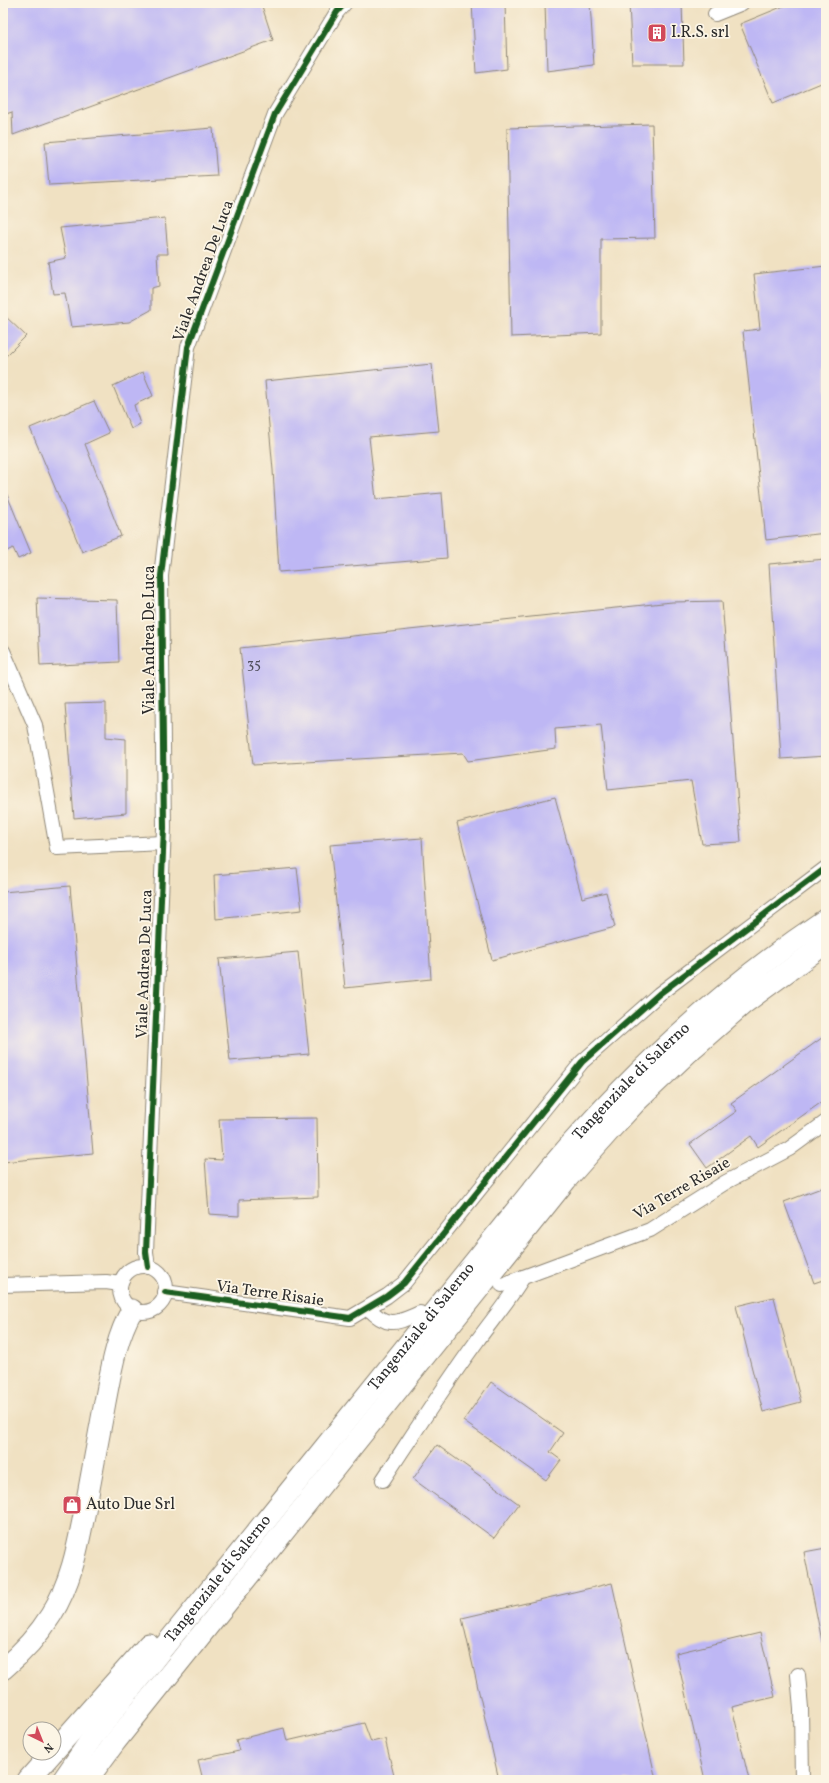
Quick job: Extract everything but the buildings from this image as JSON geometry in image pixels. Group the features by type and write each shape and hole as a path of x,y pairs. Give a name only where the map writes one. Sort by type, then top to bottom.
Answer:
{"highway":[{"name":"Tangenziale di Salerno","path":"63,1780 92,1738 551,1166 590,1121 621,1088 710,1006 750,973 826,919"},
{"name":"Tangenziale di Salerno","path":"87,1780 124,1730 566,1180 636,1102 683,1057 743,1004 826,943"},
{"path":"3,1669 24,1651 44,1626 59,1600 70,1574 79,1539 113,1361 125,1322 132,1310"},
{"path":"62,1742 196,1592 220,1579"},
{"path":"28,1780 45,1761"}],"street":[{"name":"Viale Andrea De Luca","path":"148,1267 146,1252 163,843 161,576 188,347 274,114 337,12 345,3"},
{"path":"714,14 742,3"},
{"path":"3,651 35,725 57,848 163,843"},
{"name":"Via Terre Risaie","path":"165,1292 350,1318 387,1296 404,1283 582,1062 659,994 826,868"},
{"name":"Via Terre Risaie","path":"502,1285 650,1230 726,1182 789,1149 826,1122"},
{"path":"148,1267 154,1269 163,1279 165,1292 159,1305 153,1310 139,1312 126,1306 120,1292 120,1284 123,1278 134,1268 148,1267"},
{"path":"383,1480 456,1370 512,1295 523,1277"},
{"path":"3,1285 106,1282 120,1284"},
{"path":"368,1308 383,1321 396,1322 420,1313"},
{"path":"798,1675 801,1708 802,1780"}],"cycle path":[{"path":"148,1267 146,1252 164,828 161,576 188,347 275,114 337,12 345,3"},
{"path":"165,1292 350,1318 387,1296 404,1283 582,1062 659,994 826,868"}],"place":[{"name":"I.R.S. srl","path":"657,33"},
{"name":"Auto Due Srl","path":"72,1505"}]}
